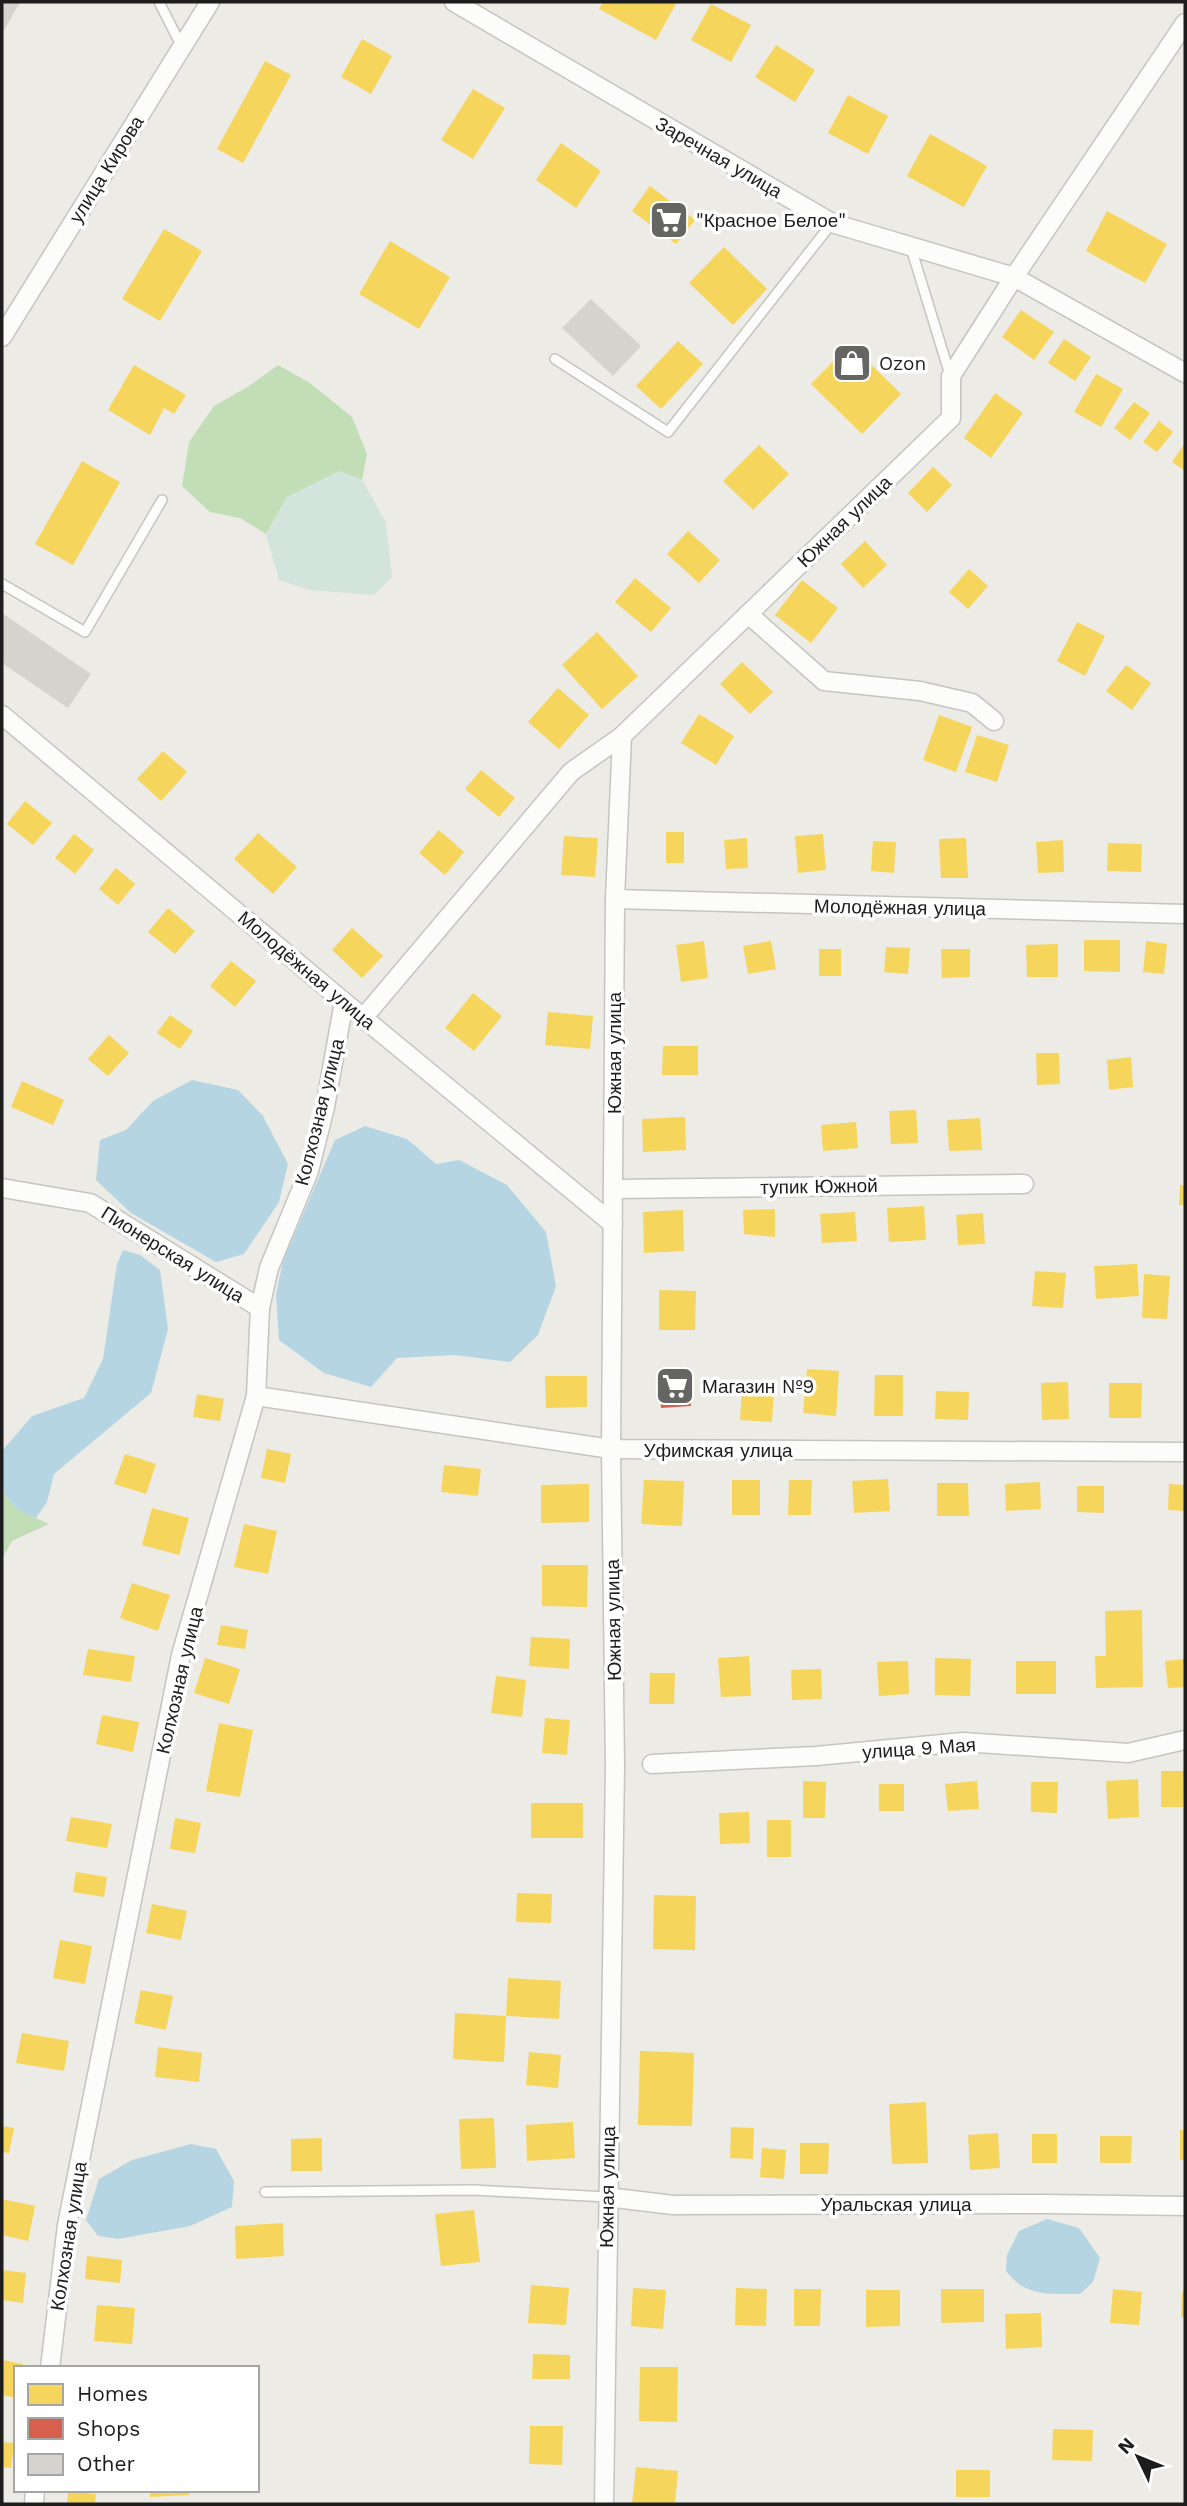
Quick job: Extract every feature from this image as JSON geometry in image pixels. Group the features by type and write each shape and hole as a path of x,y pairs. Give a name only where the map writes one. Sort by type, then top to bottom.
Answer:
{"street":[{"name":"улица Кирова","path":"2,337 210,2"},
{"name":"Заречная улица","path":"454,2 832,223 1014,277 1185,373"},
{"path":"951,376 1014,277 1185,23"},
{"name":"Южная улица","path":"363,1018 571,772 622,736 951,418 951,376"},
{"path":"748,614 824,681 920,691 972,703 994,721"},
{"name":"Молодёжная улица","path":"2,715 613,1224"},
{"name":"Южная улица","path":"604,2504 615,1767 611,1449 615,899 622,736"},
{"name":"Молодёжная улица","path":"615,899 1185,914"},
{"name":"Колхозная улица","path":"50,2366 67,2224 181,1655 256,1396 260,1308 269,1268 309,1171 325,1107 344,1002"},
{"name":"тупик Южной","path":"614,1189 1024,1184"},
{"name":"Пионерская улица","path":"2,1188 90,1203 260,1308"},
{"name":"Уфимская улица","path":"256,1396 611,1449 1185,1452"},
{"name":"улица 9 Мая","path":"652,1764 816,1756 963,1742 1128,1753 1185,1740"},
{"name":"Уральская улица","path":"607,2197 673,2205 1046,2204 1185,2207"}],"lane":[{"path":"159,2 182,47"},
{"path":"555,359 668,432 832,223"},
{"path":"911,246 951,376"},
{"path":"2,584 85,632 162,500"},
{"path":"265,2192 473,2190 607,2197"}],"green space":[{"path":"278,365 310,383 352,417 367,454 362,480 339,471 287,497 266,534 240,518 210,512 182,486 189,442 214,406"},
{"path":"2,1491 18,1510 49,1524 12,1541 2,1559"}],"shaded area":[{"path":"339,471 362,480 386,522 392,577 374,595 309,590 279,580 266,534 287,497"}],"water":[{"path":"192,1080 238,1090 263,1116 288,1164 279,1202 244,1254 216,1262 131,1213 96,1180 100,1140 126,1130 153,1101"},
{"path":"365,1126 407,1139 436,1164 459,1160 507,1185 546,1232 556,1286 538,1335 510,1362 455,1355 397,1358 371,1387 324,1373 279,1340 276,1295 283,1261 335,1140"},
{"path":"123,1250 140,1255 160,1270 168,1329 151,1393 54,1474 47,1502 36,1518 18,1510 2,1491 2,1451 32,1416 84,1398 103,1359 117,1264"},
{"path":"191,2144 216,2149 234,2181 232,2207 190,2226 118,2239 98,2236 86,2220 99,2179 132,2160"},
{"path":"1047,2219 1079,2228 1100,2258 1093,2282 1080,2294 1048,2294 1030,2290 1006,2271 1007,2255 1019,2231"}],"building: Homes":[{"path":"603,2 677,2 656,40 599,9"},
{"path":"711,4 751,25 731,62 691,40"},
{"path":"362,39 392,56 371,94 341,77"},
{"path":"776,45 815,70 795,102 755,77"},
{"path":"265,61 291,75 243,163 217,149"},
{"path":"473,89 505,108 473,159 441,140"},
{"path":"848,95 888,116 868,154 828,133"},
{"path":"930,134 987,166 964,207 907,176"},
{"path":"561,143 601,171 576,208 536,180"},
{"path":"650,186 695,220 676,244 632,211"},
{"path":"1107,211 1167,244 1145,283 1086,251"},
{"path":"164,229 202,251 160,321 122,299"},
{"path":"390,241 450,277 419,329 359,294"},
{"path":"724,247 767,289 733,325 689,283"},
{"path":"1021,310 1054,332 1034,360 1002,337"},
{"path":"1064,339 1091,357 1075,381 1048,363"},
{"path":"678,341 703,364 661,409 636,386"},
{"path":"850,344 901,394 862,434 811,384"},
{"path":"134,365 186,395 174,414 164,408 150,435 108,410"},
{"path":"1096,374 1123,389 1101,427 1074,412"},
{"path":"995,393 1023,413 991,458 964,438"},
{"path":"1134,402 1150,413 1130,440 1114,428"},
{"path":"1159,421 1173,432 1157,452 1143,442"},
{"path":"1185,443 1185,471 1172,462"},
{"path":"759,445 789,474 753,510 723,481"},
{"path":"82,461 120,482 73,565 35,544"},
{"path":"933,467 952,485 927,512 908,493"},
{"path":"688,531 720,560 699,583 667,554"},
{"path":"865,541 887,565 863,588 841,564"},
{"path":"969,569 988,586 968,609 949,592"},
{"path":"635,578 671,608 651,632 615,602"},
{"path":"802,580 838,608 811,643 775,615"},
{"path":"1077,622 1105,636 1085,676 1057,661"},
{"path":"597,632 638,676 602,709 562,665"},
{"path":"742,662 773,692 750,714 720,684"},
{"path":"1126,665 1151,683 1132,710 1106,691"},
{"path":"558,688 589,715 559,749 528,722"},
{"path":"699,714 734,736 716,765 681,743"},
{"path":"939,715 972,727 956,772 923,760"},
{"path":"977,735 1009,745 997,782 965,772"},
{"path":"163,751 187,772 161,801 137,779"},
{"path":"481,770 515,798 499,817 465,789"},
{"path":"25,801 52,823 33,845 7,824"},
{"path":"439,830 464,852 445,875 419,853"},
{"path":"666,832 684,832 684,863 666,863"},
{"path":"258,833 297,867 273,894 234,859"},
{"path":"74,834 94,850 75,874 55,858"},
{"path":"823,834 826,870 798,873 795,836"},
{"path":"564,836 598,838 595,877 561,875"},
{"path":"747,838 748,868 726,869 724,840"},
{"path":"966,838 968,878 941,878 939,839"},
{"path":"1063,840 1064,872 1038,873 1036,842"},
{"path":"873,841 896,842 894,873 871,871"},
{"path":"1108,843 1142,844 1141,872 1107,871"},
{"path":"116,868 135,884 118,905 99,889"},
{"path":"168,908 195,931 175,954 148,932"},
{"path":"352,928 383,956 362,978 332,950"},
{"path":"1084,940 1120,940 1120,972 1084,971"},
{"path":"704,941 708,978 681,982 676,945"},
{"path":"771,941 776,969 748,974 743,946"},
{"path":"1146,941 1167,944 1164,974 1143,972"},
{"path":"1058,944 1058,977 1027,977 1026,945"},
{"path":"886,947 910,948 908,974 884,972"},
{"path":"819,949 841,949 841,976 819,976"},
{"path":"941,949 970,949 970,977 942,978"},
{"path":"231,961 256,981 235,1007 210,986"},
{"path":"473,993 502,1016 474,1051 445,1028"},
{"path":"548,1012 593,1016 590,1049 545,1045"},
{"path":"170,1015 193,1031 180,1049 157,1033"},
{"path":"109,1035 129,1053 108,1076 88,1059"},
{"path":"663,1046 698,1046 698,1075 662,1075"},
{"path":"1036,1053 1059,1053 1060,1084 1037,1085"},
{"path":"1131,1057 1133,1087 1109,1090 1107,1060"},
{"path":"22,1081 64,1100 53,1125 11,1107"},
{"path":"916,1110 918,1143 891,1144 889,1111"},
{"path":"685,1117 686,1150 643,1152 642,1119"},
{"path":"980,1118 982,1150 949,1151 947,1120"},
{"path":"856,1122 858,1148 823,1151 821,1125"},
{"path":"1180,1185 1185,1185 1185,1205 1179,1205"},
{"path":"924,1206 926,1240 889,1242 887,1208"},
{"path":"775,1209 775,1237 744,1234 743,1210"},
{"path":"683,1210 684,1251 644,1253 643,1212"},
{"path":"855,1212 857,1241 822,1243 820,1214"},
{"path":"983,1213 985,1244 958,1245 956,1215"},
{"path":"1137,1264 1139,1296 1096,1299 1094,1266"},
{"path":"1035,1271 1066,1273 1063,1308 1032,1306"},
{"path":"1144,1274 1170,1276 1167,1319 1142,1318"},
{"path":"659,1290 696,1291 695,1330 659,1330"},
{"path":"807,1369 839,1371 836,1416 803,1413"},
{"path":"875,1375 903,1375 903,1416 874,1416"},
{"path":"545,1376 587,1376 587,1407 546,1408"},
{"path":"1068,1382 1069,1419 1042,1420 1041,1383"},
{"path":"1109,1383 1142,1383 1141,1418 1109,1418"},
{"path":"742,1387 774,1389 772,1422 740,1420"},
{"path":"936,1391 969,1392 968,1420 935,1419"},
{"path":"197,1394 224,1399 220,1421 193,1417"},
{"path":"267,1449 291,1454 285,1483 261,1478"},
{"path":"125,1454 156,1464 146,1494 114,1484"},
{"path":"444,1465 481,1469 478,1496 441,1492"},
{"path":"888,1479 890,1511 854,1513 852,1481"},
{"path":"644,1480 684,1481 682,1526 641,1524"},
{"path":"732,1480 760,1480 760,1515 732,1515"},
{"path":"789,1480 812,1480 811,1515 788,1515"},
{"path":"1040,1482 1041,1509 1006,1511 1005,1484"},
{"path":"937,1483 968,1483 969,1516 937,1516"},
{"path":"589,1484 589,1522 541,1523 541,1485"},
{"path":"1169,1484 1185,1485 1185,1511 1168,1510"},
{"path":"1077,1486 1104,1486 1104,1513 1077,1512"},
{"path":"152,1508 189,1518 179,1555 142,1545"},
{"path":"244,1524 277,1531 268,1574 234,1567"},
{"path":"542,1565 588,1565 587,1607 542,1606"},
{"path":"132,1583 170,1595 158,1631 120,1618"},
{"path":"1142,1610 1143,1687 1096,1688 1095,1656 1106,1656 1105,1611"},
{"path":"221,1625 248,1630 245,1649 217,1645"},
{"path":"531,1637 570,1639 569,1669 529,1666"},
{"path":"88,1649 135,1656 131,1682 83,1675"},
{"path":"749,1656 751,1696 721,1697 718,1658"},
{"path":"205,1658 240,1669 229,1704 194,1693"},
{"path":"935,1658 971,1659 970,1696 935,1695"},
{"path":"1185,1659 1185,1687 1168,1688 1165,1661"},
{"path":"908,1661 909,1694 879,1696 877,1662"},
{"path":"1016,1661 1056,1661 1056,1694 1016,1694"},
{"path":"821,1669 822,1699 792,1700 791,1670"},
{"path":"650,1673 675,1673 674,1704 649,1704"},
{"path":"496,1676 526,1680 522,1717 491,1713"},
{"path":"102,1715 139,1722 133,1752 96,1744"},
{"path":"545,1718 570,1720 567,1755 542,1753"},
{"path":"219,1723 253,1730 240,1797 206,1791"},
{"path":"1161,1771 1184,1771 1183,1807 1161,1807"},
{"path":"1138,1779 1139,1817 1108,1819 1106,1781"},
{"path":"803,1781 826,1782 825,1818 803,1818"},
{"path":"977,1781 979,1809 948,1811 945,1784"},
{"path":"1031,1782 1058,1782 1057,1813 1031,1812"},
{"path":"879,1784 904,1784 904,1811 879,1811"},
{"path":"531,1803 583,1803 583,1838 531,1838"},
{"path":"749,1812 750,1843 720,1844 719,1813"},
{"path":"71,1817 112,1824 107,1848 66,1841"},
{"path":"175,1818 201,1823 195,1853 170,1849"},
{"path":"767,1820 791,1820 791,1857 767,1857"},
{"path":"76,1872 107,1877 104,1897 73,1892"},
{"path":"517,1893 552,1894 551,1923 516,1922"},
{"path":"654,1895 696,1896 695,1950 653,1949"},
{"path":"152,1904 187,1911 181,1940 146,1933"},
{"path":"60,1940 92,1946 85,1984 53,1978"},
{"path":"508,1978 561,1981 559,2019 506,2016"},
{"path":"141,1990 173,1996 166,2030 134,2023"},
{"path":"455,2013 506,2016 504,2062 453,2059"},
{"path":"22,2033 69,2041 64,2071 16,2063"},
{"path":"158,2047 202,2053 199,2082 155,2077"},
{"path":"640,2051 694,2053 692,2126 638,2125"},
{"path":"529,2052 561,2055 558,2088 526,2085"},
{"path":"926,2102 928,2163 892,2164 889,2104"},
{"path":"494,2118 496,2168 461,2169 459,2119"},
{"path":"573,2122 575,2158 527,2161 526,2125"},
{"path":"2,2126 14,2128 9,2153 2,2152"},
{"path":"731,2127 754,2128 753,2159 730,2158"},
{"path":"1180,2130 1185,2130 1185,2160 1180,2160"},
{"path":"998,2133 1000,2168 970,2170 968,2135"},
{"path":"1032,2134 1057,2134 1057,2163 1032,2163"},
{"path":"1100,2136 1132,2136 1131,2163 1100,2163"},
{"path":"322,2138 322,2171 291,2171 291,2139"},
{"path":"800,2143 829,2143 828,2174 800,2174"},
{"path":"762,2148 786,2150 784,2179 760,2177"},
{"path":"2,2199 35,2206 28,2241 2,2235"},
{"path":"474,2210 480,2262 441,2266 435,2214"},
{"path":"283,2223 284,2256 236,2259 235,2226"},
{"path":"87,2256 122,2260 120,2283 85,2279"},
{"path":"2,2270 26,2273 23,2303 2,2300"},
{"path":"531,2285 569,2288 566,2325 528,2323"},
{"path":"633,2288 666,2290 663,2329 631,2326"},
{"path":"736,2288 767,2289 766,2326 735,2325"},
{"path":"794,2289 821,2289 820,2326 794,2326"},
{"path":"941,2289 984,2289 984,2322 941,2323"},
{"path":"1113,2289 1142,2292 1139,2325 1110,2323"},
{"path":"866,2290 900,2290 900,2326 866,2327"},
{"path":"1182,2292 1185,2292 1185,2317 1181,2317"},
{"path":"97,2305 135,2308 132,2344 94,2341"},
{"path":"1041,2313 1042,2347 1006,2349 1005,2314"},
{"path":"533,2354 570,2355 570,2379 532,2379"},
{"path":"2,2360 23,2364 14,2366 14,2398 2,2395"},
{"path":"640,2367 678,2367 677,2422 639,2421"},
{"path":"530,2426 563,2426 562,2465 529,2464"},
{"path":"1053,2429 1093,2430 1092,2461 1052,2460"},
{"path":"2,2442 14,2443 11,2468 2,2467"},
{"path":"636,2467 678,2471 675,2504 632,2504"},
{"path":"956,2470 990,2470 990,2497 956,2497"},
{"path":"68,2492 96,2494 95,2504 67,2504"},
{"path":"150,2492 189,2492 189,2495 150,2497"}],"building: Shops":[{"path":"689,1370 691,1406 661,1408 659,1372"}],"building: Other":[{"path":"2,2 20,2 2,34"},
{"path":"591,299 641,346 613,376 562,328"},
{"path":"2,613 91,674 68,708 2,663"}],"place":[{"name":"\"Красное Белое\"","path":"669,220"},
{"name":"Ozon","path":"852,363"},
{"name":"Магазин №9","path":"675,1386"}]}
